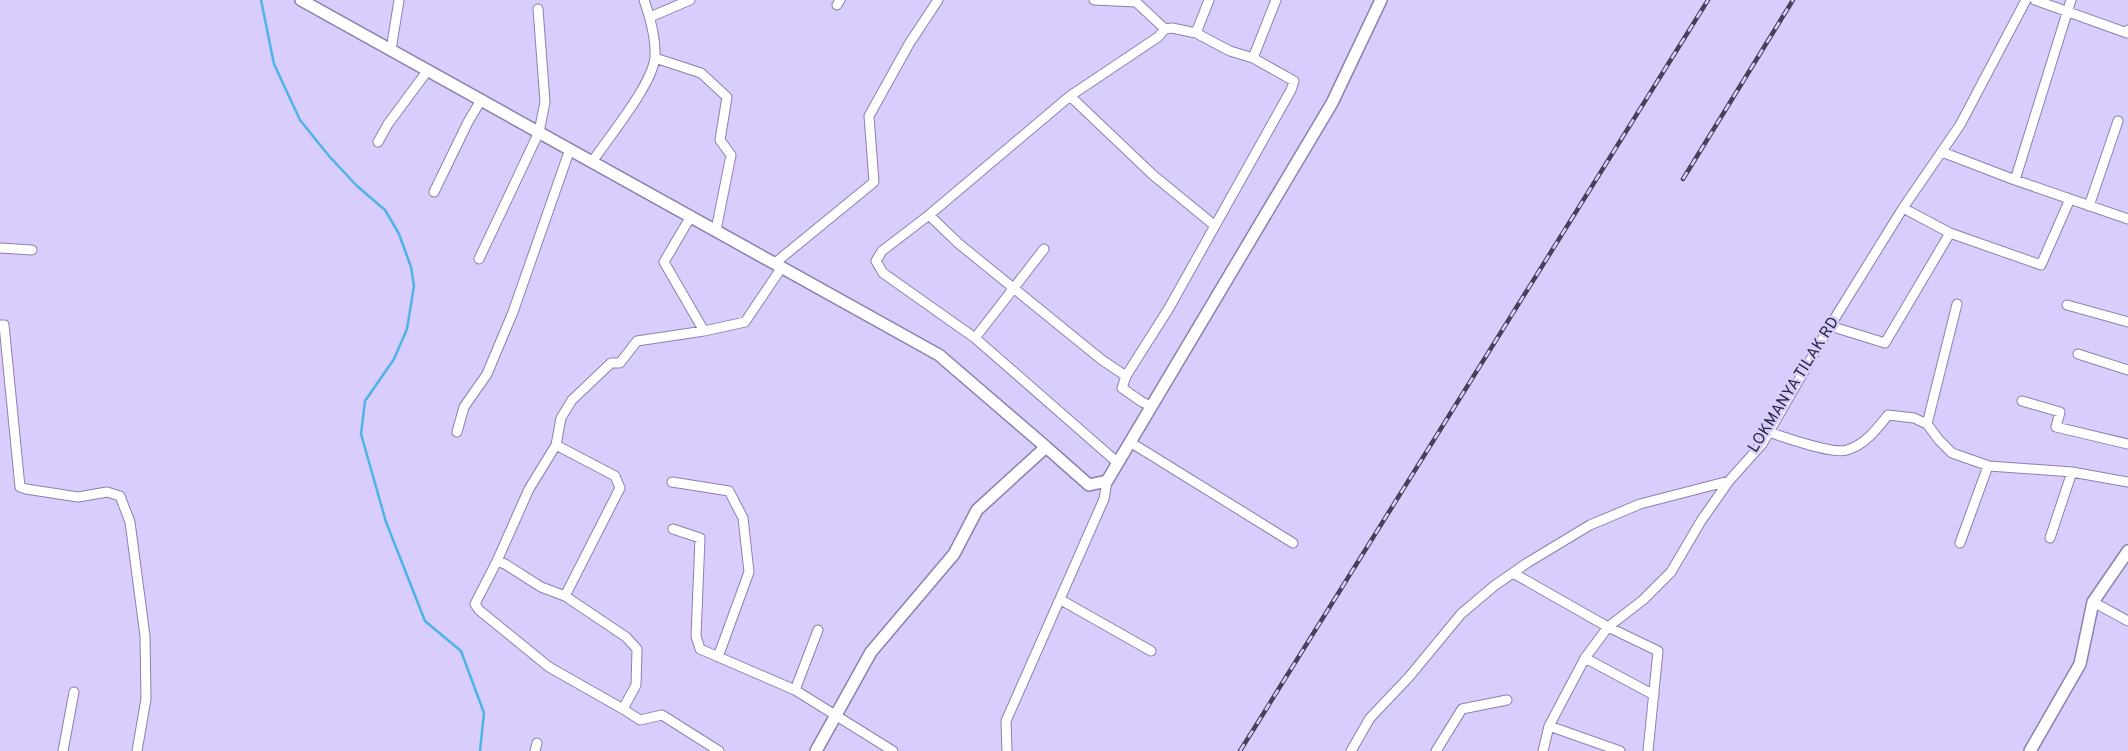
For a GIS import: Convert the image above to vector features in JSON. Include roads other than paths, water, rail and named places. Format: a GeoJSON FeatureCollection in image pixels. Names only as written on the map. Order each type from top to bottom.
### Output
{"type":"FeatureCollection","features":[{"type":"Feature","properties":{"kind":"street"},"geometry":{"type":"LineString","coordinates":[[301,0],[939,355],[1089,485],[1106,481]]}},
{"type":"Feature","properties":{"kind":"street"},"geometry":{"type":"LineString","coordinates":[[391,50],[399,0]]}},
{"type":"Feature","properties":{"kind":"street"},"geometry":{"type":"LineString","coordinates":[[592,162],[646,83],[655,58],[650,17],[644,0]]}},
{"type":"Feature","properties":{"kind":"street"},"geometry":{"type":"LineString","coordinates":[[650,17],[690,0]]}},
{"type":"Feature","properties":{"kind":"street"},"geometry":{"type":"LineString","coordinates":[[719,751],[662,715],[640,720],[623,708],[549,667],[479,610],[475,604],[497,561],[529,489],[556,445],[560,418],[572,400],[611,363],[620,364],[637,341],[704,331],[745,322],[779,265],[874,182],[869,116],[909,44],[938,0]]}},
{"type":"Feature","properties":{"kind":"street"},"geometry":{"type":"LineString","coordinates":[[1094,0],[1136,2],[1165,29]]}},
{"type":"Feature","properties":{"kind":"street"},"geometry":{"type":"LineString","coordinates":[[1196,33],[1208,0]]}},
{"type":"Feature","properties":{"kind":"street"},"geometry":{"type":"LineString","coordinates":[[1253,58],[1276,0]]}},
{"type":"Feature","properties":{"kind":"street"},"geometry":{"type":"LineString","coordinates":[[1006,751],[1006,721],[1104,500],[1106,481],[1332,103],[1381,0]]}},
{"type":"Feature","properties":{"kind":"street","name":"LOKMANYA TILAK RD"},"geometry":{"type":"LineString","coordinates":[[1543,751],[1549,726],[1585,658],[1608,627],[1643,600],[1670,572],[1700,521],[1729,481],[1762,444],[1830,326],[1903,208],[1960,125],[2026,0]]}},
{"type":"Feature","properties":{"kind":"street"},"geometry":{"type":"LineString","coordinates":[[2035,0],[2127,33],[2128,30]]}},
{"type":"Feature","properties":{"kind":"street"},"geometry":{"type":"LineString","coordinates":[[2016,180],[2071,0]]}},
{"type":"Feature","properties":{"kind":"street"},"geometry":{"type":"LineString","coordinates":[[480,259],[539,132],[546,102],[538,9]]}},
{"type":"Feature","properties":{"kind":"street"},"geometry":{"type":"LineString","coordinates":[[1118,463],[976,338],[883,273],[876,261],[882,251],[929,215],[1070,96],[1158,37],[1165,29],[1172,28],[1196,33],[1230,52],[1253,58],[1294,81],[1291,90],[1169,308],[1126,376],[1122,388],[1151,406]]}},
{"type":"Feature","properties":{"kind":"street"},"geometry":{"type":"LineString","coordinates":[[655,58],[701,73],[727,97],[720,140],[732,155],[716,230]]}},
{"type":"Feature","properties":{"kind":"street"},"geometry":{"type":"LineString","coordinates":[[378,142],[388,124],[428,70]]}},
{"type":"Feature","properties":{"kind":"street"},"geometry":{"type":"LineString","coordinates":[[1070,96],[1153,175],[1214,225]]}},
{"type":"Feature","properties":{"kind":"street"},"geometry":{"type":"LineString","coordinates":[[434,192],[468,122],[481,100]]}},
{"type":"Feature","properties":{"kind":"street"},"geometry":{"type":"LineString","coordinates":[[2089,206],[2118,121]]}},
{"type":"Feature","properties":{"kind":"street"},"geometry":{"type":"LineString","coordinates":[[457,432],[464,407],[487,374],[514,312],[570,149]]}},
{"type":"Feature","properties":{"kind":"street"},"geometry":{"type":"LineString","coordinates":[[1942,152],[2128,219]]}},
{"type":"Feature","properties":{"kind":"street"},"geometry":{"type":"LineString","coordinates":[[1903,208],[1950,233],[2041,265],[2070,199]]}},
{"type":"Feature","properties":{"kind":"street"},"geometry":{"type":"LineString","coordinates":[[929,215],[958,244],[1014,287],[1071,336],[1126,376]]}},
{"type":"Feature","properties":{"kind":"street"},"geometry":{"type":"LineString","coordinates":[[691,216],[664,262],[704,331]]}},
{"type":"Feature","properties":{"kind":"street"},"geometry":{"type":"LineString","coordinates":[[1830,326],[1885,343],[1950,233]]}},
{"type":"Feature","properties":{"kind":"street"},"geometry":{"type":"LineString","coordinates":[[0,248],[32,250]]}},
{"type":"Feature","properties":{"kind":"street"},"geometry":{"type":"LineString","coordinates":[[976,338],[1044,249]]}},
{"type":"Feature","properties":{"kind":"street"},"geometry":{"type":"LineString","coordinates":[[1927,424],[1956,304]]}},
{"type":"Feature","properties":{"kind":"street"},"geometry":{"type":"LineString","coordinates":[[2067,305],[2128,322]]}},
{"type":"Feature","properties":{"kind":"street"},"geometry":{"type":"LineString","coordinates":[[0,324],[4,325],[20,487],[78,497],[107,492],[120,496],[130,522],[145,636],[146,699],[136,751]]}},
{"type":"Feature","properties":{"kind":"street"},"geometry":{"type":"LineString","coordinates":[[2078,354],[2128,370]]}},
{"type":"Feature","properties":{"kind":"street"},"geometry":{"type":"LineString","coordinates":[[2022,401],[2060,412],[2056,427],[2128,444]]}},
{"type":"Feature","properties":{"kind":"street"},"geometry":{"type":"LineString","coordinates":[[1768,432],[1818,447],[1840,451],[1848,450],[1874,434],[1888,415],[1914,418],[1927,424],[1952,453],[1988,466],[2072,472],[2128,482]]}},
{"type":"Feature","properties":{"kind":"street"},"geometry":{"type":"LineString","coordinates":[[1130,442],[1293,543]]}},
{"type":"Feature","properties":{"kind":"street"},"geometry":{"type":"LineString","coordinates":[[556,445],[615,476],[620,488],[565,596]]}},
{"type":"Feature","properties":{"kind":"street"},"geometry":{"type":"LineString","coordinates":[[816,751],[870,652],[954,554],[978,510],[1046,447]]}},
{"type":"Feature","properties":{"kind":"street"},"geometry":{"type":"LineString","coordinates":[[1960,543],[1988,466]]}},
{"type":"Feature","properties":{"kind":"street"},"geometry":{"type":"LineString","coordinates":[[2050,538],[2072,472]]}},
{"type":"Feature","properties":{"kind":"street"},"geometry":{"type":"LineString","coordinates":[[1352,751],[1370,718],[1409,677],[1461,614],[1513,573],[1590,525],[1640,504],[1729,481]]}},
{"type":"Feature","properties":{"kind":"street"},"geometry":{"type":"LineString","coordinates":[[672,482],[729,491],[743,518],[749,572],[718,657]]}},
{"type":"Feature","properties":{"kind":"street"},"geometry":{"type":"LineString","coordinates":[[673,530],[700,538],[696,636],[700,649],[795,690],[893,751]]}},
{"type":"Feature","properties":{"kind":"street"},"geometry":{"type":"LineString","coordinates":[[2030,751],[2080,664],[2093,602],[2128,551]]}},
{"type":"Feature","properties":{"kind":"street"},"geometry":{"type":"LineString","coordinates":[[497,561],[541,587],[565,596],[626,637],[637,649],[636,685],[623,708]]}},
{"type":"Feature","properties":{"kind":"street"},"geometry":{"type":"LineString","coordinates":[[1513,573],[1608,627],[1658,651],[1648,751]]}},
{"type":"Feature","properties":{"kind":"street"},"geometry":{"type":"LineString","coordinates":[[1061,600],[1150,651]]}},
{"type":"Feature","properties":{"kind":"street"},"geometry":{"type":"LineString","coordinates":[[2093,602],[2128,621]]}},
{"type":"Feature","properties":{"kind":"street"},"geometry":{"type":"LineString","coordinates":[[795,690],[818,630]]}},
{"type":"Feature","properties":{"kind":"street"},"geometry":{"type":"LineString","coordinates":[[1585,658],[1654,695]]}},
{"type":"Feature","properties":{"kind":"street"},"geometry":{"type":"LineString","coordinates":[[63,751],[74,692]]}},
{"type":"Feature","properties":{"kind":"street"},"geometry":{"type":"LineString","coordinates":[[1436,751],[1462,709],[1507,700]]}},
{"type":"Feature","properties":{"kind":"street"},"geometry":{"type":"LineString","coordinates":[[1549,726],[1620,751]]}},
{"type":"Feature","properties":{"kind":"waterway"},"geometry":{"type":"LineString","coordinates":[[261,0],[274,64],[300,120],[329,156],[357,186],[385,210],[399,234],[411,267],[414,286],[407,329],[394,359],[365,401],[361,434],[386,522],[425,621],[461,651],[484,713],[480,751]]}},
{"type":"Feature","properties":{"kind":"railway"},"geometry":{"type":"LineString","coordinates":[[1240,751],[1708,0]]}},
{"type":"Feature","properties":{"kind":"railway"},"geometry":{"type":"LineString","coordinates":[[1683,179],[1793,0]]}}]}
